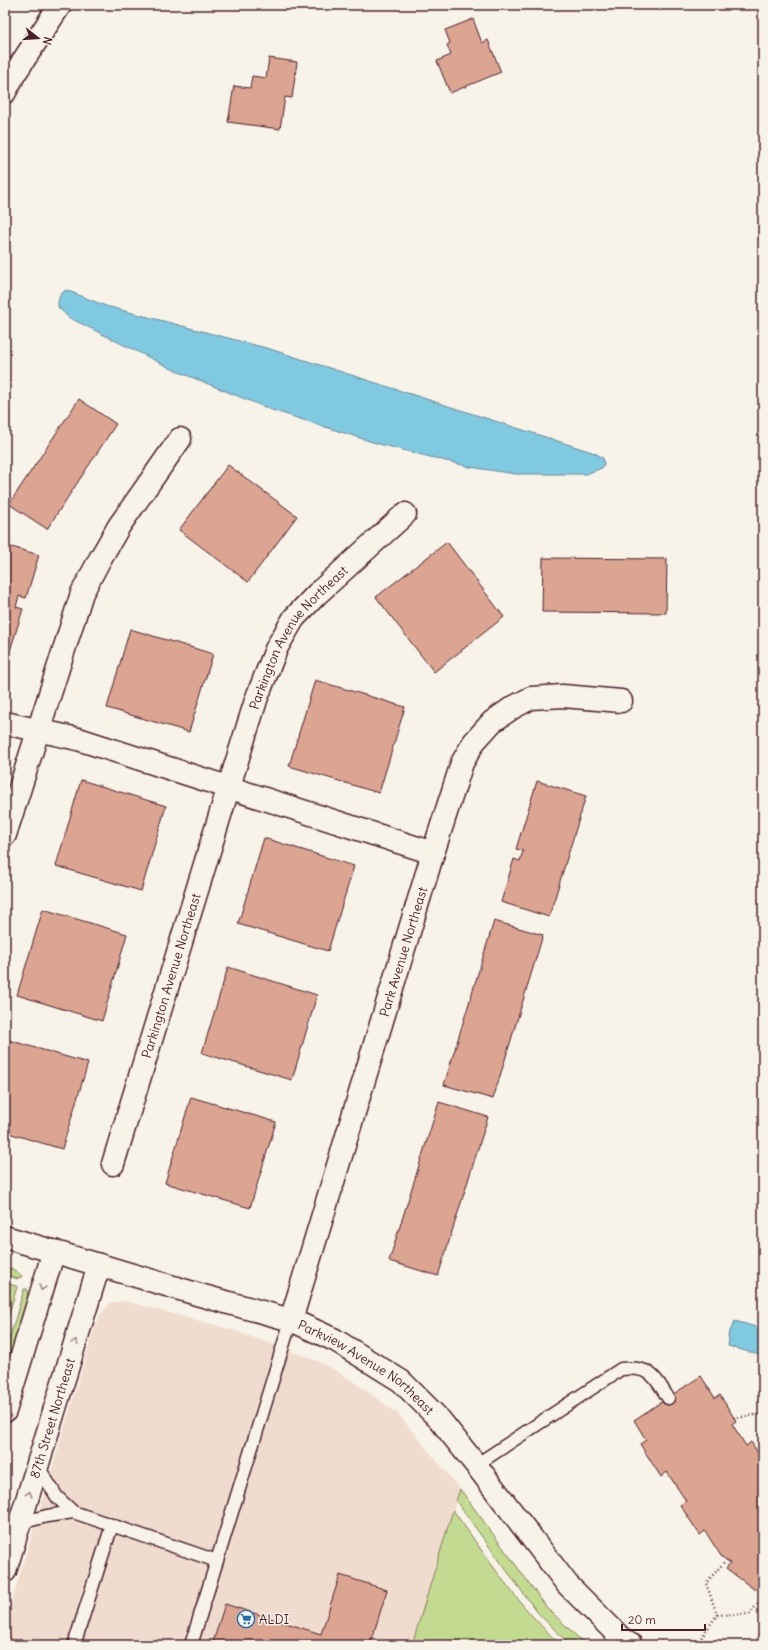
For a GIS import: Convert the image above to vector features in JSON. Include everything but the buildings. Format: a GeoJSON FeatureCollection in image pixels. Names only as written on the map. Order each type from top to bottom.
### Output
{"type":"FeatureCollection","features":[{"type":"Feature","properties":{"kind":"street"},"geometry":{"type":"LineString","coordinates":[[5,92],[14,73],[60,5]]}},
{"type":"Feature","properties":{"kind":"street"},"geometry":{"type":"LineString","coordinates":[[5,835],[82,593],[119,526],[180,439]]}},
{"type":"Feature","properties":{"kind":"street","name":"Parkington Avenue Northeast"},"geometry":{"type":"LineString","coordinates":[[113,1164],[228,786],[263,683],[277,647],[294,618],[317,594],[405,514]]}},
{"type":"Feature","properties":{"kind":"street","name":"Park Avenue Northeast"},"geometry":{"type":"LineString","coordinates":[[291,1320],[433,853],[462,763],[474,742],[492,722],[512,708],[531,698],[563,696],[621,701]]}},
{"type":"Feature","properties":{"kind":"street"},"geometry":{"type":"LineString","coordinates":[[5,723],[39,729],[78,739],[433,853]]}},
{"type":"Feature","properties":{"kind":"street","name":"Parkview Avenue Northeast"},"geometry":{"type":"LineString","coordinates":[[5,1237],[291,1320],[335,1340],[401,1381],[440,1420],[567,1584],[623,1640],[631,1645]]}},
{"type":"Feature","properties":{"kind":"street"},"geometry":{"type":"LineString","coordinates":[[5,1411],[54,1251]]}},
{"type":"Feature","properties":{"kind":"street","name":"87th Street Northeast"},"geometry":{"type":"LineString","coordinates":[[5,1571],[99,1265]]}},
{"type":"Feature","properties":{"kind":"lane"},"geometry":{"type":"LineString","coordinates":[[191,1645],[291,1320]]}},
{"type":"Feature","properties":{"kind":"lane"},"geometry":{"type":"LineString","coordinates":[[476,1465],[621,1369],[635,1368],[649,1372],[656,1379],[668,1398]]}},
{"type":"Feature","properties":{"kind":"lane"},"geometry":{"type":"LineString","coordinates":[[37,1465],[57,1497],[73,1512],[217,1561]]}},
{"type":"Feature","properties":{"kind":"lane"},"geometry":{"type":"LineString","coordinates":[[20,1523],[47,1516],[73,1512]]}},
{"type":"Feature","properties":{"kind":"lane"},"geometry":{"type":"LineString","coordinates":[[74,1645],[112,1525]]}},
{"type":"Feature","properties":{"kind":"path"},"geometry":{"type":"LineString","coordinates":[[734,1418],[763,1414]]}},
{"type":"Feature","properties":{"kind":"path"},"geometry":{"type":"LineString","coordinates":[[717,1615],[706,1583],[726,1560]]}},
{"type":"Feature","properties":{"kind":"path"},"geometry":{"type":"LineString","coordinates":[[717,1615],[750,1614],[763,1596]]}},
{"type":"Feature","properties":{"kind":"path"},"geometry":{"type":"LineString","coordinates":[[699,1641],[717,1615]]}},
{"type":"Feature","properties":{"kind":"shaded area"},"geometry":{"type":"Polygon","coordinates":[[[125,1301],[230,1329],[320,1362],[350,1379],[398,1414],[460,1489],[412,1645],[5,1645],[5,1624],[95,1326],[101,1314],[110,1303],[125,1301]]]}},
{"type":"Feature","properties":{"kind":"green space"},"geometry":{"type":"Polygon","coordinates":[[[5,1267],[13,1269],[22,1276],[18,1279],[5,1275],[5,1267]]]}},
{"type":"Feature","properties":{"kind":"green space"},"geometry":{"type":"Polygon","coordinates":[[[5,1283],[17,1287],[5,1327],[5,1283]]]}},
{"type":"Feature","properties":{"kind":"green space"},"geometry":{"type":"Polygon","coordinates":[[[24,1289],[27,1289],[28,1304],[5,1381],[5,1354],[24,1289]]]}},
{"type":"Feature","properties":{"kind":"green space"},"geometry":{"type":"Polygon","coordinates":[[[460,1489],[548,1609],[586,1645],[570,1645],[537,1612],[456,1501],[460,1489]]]}},
{"type":"Feature","properties":{"kind":"green space"},"geometry":{"type":"Polygon","coordinates":[[[453,1510],[517,1598],[545,1630],[561,1645],[412,1645],[453,1510]]]}},
{"type":"Feature","properties":{"kind":"water"},"geometry":{"type":"Polygon","coordinates":[[[66,290],[106,306],[270,349],[595,453],[603,458],[604,464],[602,468],[586,474],[515,474],[470,467],[379,444],[272,410],[174,370],[68,317],[58,307],[59,297],[66,290]]]}},
{"type":"Feature","properties":{"kind":"water"},"geometry":{"type":"Polygon","coordinates":[[[735,1321],[763,1329],[763,1356],[728,1346],[728,1335],[735,1321]]]}},
{"type":"Feature","properties":{"kind":"place","name":"ALDI"},"geometry":{"type":"Point","coordinates":[246,1619]}}]}
